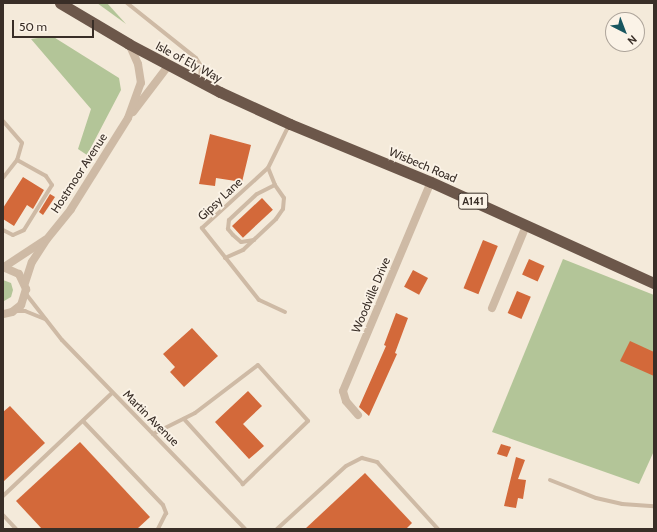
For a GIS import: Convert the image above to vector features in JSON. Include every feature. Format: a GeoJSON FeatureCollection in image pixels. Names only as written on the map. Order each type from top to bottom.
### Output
{"type":"FeatureCollection","features":[{"type":"Feature","properties":{"kind":"highway","name":"Isle of Ely Way"},"geometry":{"type":"LineString","coordinates":[[60,3],[168,66],[290,124]]}},
{"type":"Feature","properties":{"kind":"highway","name":"Wisbech Road"},"geometry":{"type":"LineString","coordinates":[[290,124],[431,182],[654,283]]}},
{"type":"Feature","properties":{"kind":"street","name":"Hostmoor Avenue"},"geometry":{"type":"LineString","coordinates":[[128,118],[141,83],[138,64],[129,44]]}},
{"type":"Feature","properties":{"kind":"street","name":"Hostmoor Avenue"},"geometry":{"type":"LineString","coordinates":[[25,283],[32,262],[47,239],[71,209],[128,118],[146,97],[168,66]]}},
{"type":"Feature","properties":{"kind":"street","name":"Woodville Drive"},"geometry":{"type":"LineString","coordinates":[[358,415],[346,401],[343,391],[431,182]]}},
{"type":"Feature","properties":{"kind":"street"},"geometry":{"type":"LineString","coordinates":[[492,308],[526,226]]}},
{"type":"Feature","properties":{"kind":"street","name":"Hostmoor Avenue"},"geometry":{"type":"LineString","coordinates":[[3,267],[47,239]]}},
{"type":"Feature","properties":{"kind":"street"},"geometry":{"type":"LineString","coordinates":[[3,267],[14,270],[25,283],[26,294],[21,305],[6,314]]}},
{"type":"Feature","properties":{"kind":"lane"},"geometry":{"type":"LineString","coordinates":[[127,3],[196,58],[201,66],[199,82]]}},
{"type":"Feature","properties":{"kind":"lane"},"geometry":{"type":"LineString","coordinates":[[3,121],[22,143],[17,160],[3,178]]}},
{"type":"Feature","properties":{"kind":"lane","name":"Gipsy Lane"},"geometry":{"type":"LineString","coordinates":[[285,312],[259,300],[202,228],[268,168],[290,124]]}},
{"type":"Feature","properties":{"kind":"lane"},"geometry":{"type":"LineString","coordinates":[[3,230],[13,235],[24,230],[52,185],[46,176],[17,160]]}},
{"type":"Feature","properties":{"kind":"lane"},"geometry":{"type":"LineString","coordinates":[[225,258],[243,250],[284,208],[284,198],[275,185],[268,168]]}},
{"type":"Feature","properties":{"kind":"lane"},"geometry":{"type":"LineString","coordinates":[[254,240],[241,242],[233,236],[228,229],[229,220],[258,194],[275,185]]}},
{"type":"Feature","properties":{"kind":"lane","name":"Martin Avenue"},"geometry":{"type":"LineString","coordinates":[[26,294],[45,319],[112,393],[245,529]]}},
{"type":"Feature","properties":{"kind":"lane","name":"Martin Avenue"},"geometry":{"type":"LineString","coordinates":[[6,314],[26,311],[45,319]]}},
{"type":"Feature","properties":{"kind":"lane"},"geometry":{"type":"LineString","coordinates":[[153,434],[195,413],[258,365],[308,421],[243,484],[184,419]]}},
{"type":"Feature","properties":{"kind":"lane"},"geometry":{"type":"LineString","coordinates":[[3,496],[112,393]]}},
{"type":"Feature","properties":{"kind":"lane"},"geometry":{"type":"LineString","coordinates":[[83,421],[162,505],[165,517],[158,529]]}},
{"type":"Feature","properties":{"kind":"lane"},"geometry":{"type":"LineString","coordinates":[[277,529],[346,466],[362,458],[377,462],[438,529]]}},
{"type":"Feature","properties":{"kind":"lane"},"geometry":{"type":"LineString","coordinates":[[550,480],[596,498],[622,504],[654,506]]}},
{"type":"Feature","properties":{"kind":"lane"},"geometry":{"type":"LineString","coordinates":[[3,515],[16,529]]}},
{"type":"Feature","properties":{"kind":"green space"},"geometry":{"type":"Polygon","coordinates":[[[97,3],[107,3],[126,24],[97,3]]]}},
{"type":"Feature","properties":{"kind":"green space"},"geometry":{"type":"Polygon","coordinates":[[[52,36],[119,78],[121,90],[87,155],[78,149],[91,109],[31,39],[52,36]]]}},
{"type":"Feature","properties":{"kind":"green space"},"geometry":{"type":"Polygon","coordinates":[[[563,259],[654,295],[654,451],[639,484],[492,432],[563,259]]]}},
{"type":"Feature","properties":{"kind":"green space"},"geometry":{"type":"Polygon","coordinates":[[[3,280],[11,283],[13,290],[11,297],[4,301],[3,280]]]}},
{"type":"Feature","properties":{"kind":"building"},"geometry":{"type":"Polygon","coordinates":[[[210,134],[251,145],[242,182],[216,178],[215,186],[199,184],[210,134]]]}},
{"type":"Feature","properties":{"kind":"building"},"geometry":{"type":"Polygon","coordinates":[[[23,177],[44,190],[33,209],[27,205],[14,226],[3,219],[3,208],[23,177]]]}},
{"type":"Feature","properties":{"kind":"building"},"geometry":{"type":"Polygon","coordinates":[[[50,194],[55,197],[43,215],[39,212],[50,194]]]}},
{"type":"Feature","properties":{"kind":"building"},"geometry":{"type":"Polygon","coordinates":[[[262,198],[273,210],[243,238],[232,226],[262,198]]]}},
{"type":"Feature","properties":{"kind":"building"},"geometry":{"type":"Polygon","coordinates":[[[483,240],[498,246],[478,294],[464,288],[483,240]]]}},
{"type":"Feature","properties":{"kind":"building"},"geometry":{"type":"Polygon","coordinates":[[[529,259],[545,266],[538,281],[522,275],[529,259]]]}},
{"type":"Feature","properties":{"kind":"building"},"geometry":{"type":"Polygon","coordinates":[[[413,270],[428,278],[419,295],[404,287],[413,270]]]}},
{"type":"Feature","properties":{"kind":"building"},"geometry":{"type":"Polygon","coordinates":[[[517,291],[531,297],[521,319],[508,313],[517,291]]]}},
{"type":"Feature","properties":{"kind":"building"},"geometry":{"type":"Polygon","coordinates":[[[396,313],[408,318],[395,353],[397,354],[369,416],[359,407],[386,346],[384,345],[396,313]]]}},
{"type":"Feature","properties":{"kind":"building"},"geometry":{"type":"Polygon","coordinates":[[[192,328],[218,356],[184,387],[170,372],[175,367],[163,354],[192,328]]]}},
{"type":"Feature","properties":{"kind":"building"},"geometry":{"type":"Polygon","coordinates":[[[630,341],[654,352],[654,376],[620,361],[630,341]]]}},
{"type":"Feature","properties":{"kind":"building"},"geometry":{"type":"Polygon","coordinates":[[[248,391],[262,406],[243,424],[264,446],[249,459],[215,422],[248,391]]]}},
{"type":"Feature","properties":{"kind":"building"},"geometry":{"type":"Polygon","coordinates":[[[10,406],[45,443],[3,482],[3,412],[10,406]]]}},
{"type":"Feature","properties":{"kind":"building"},"geometry":{"type":"Polygon","coordinates":[[[80,442],[150,517],[137,529],[42,529],[16,501],[80,442]]]}},
{"type":"Feature","properties":{"kind":"building"},"geometry":{"type":"Polygon","coordinates":[[[501,444],[511,447],[507,457],[497,454],[501,444]]]}},
{"type":"Feature","properties":{"kind":"building"},"geometry":{"type":"Polygon","coordinates":[[[516,457],[525,460],[518,479],[526,480],[523,499],[518,498],[516,508],[504,506],[516,457]]]}},
{"type":"Feature","properties":{"kind":"building"},"geometry":{"type":"Polygon","coordinates":[[[365,473],[412,523],[406,529],[305,529],[365,473]]]}}]}
